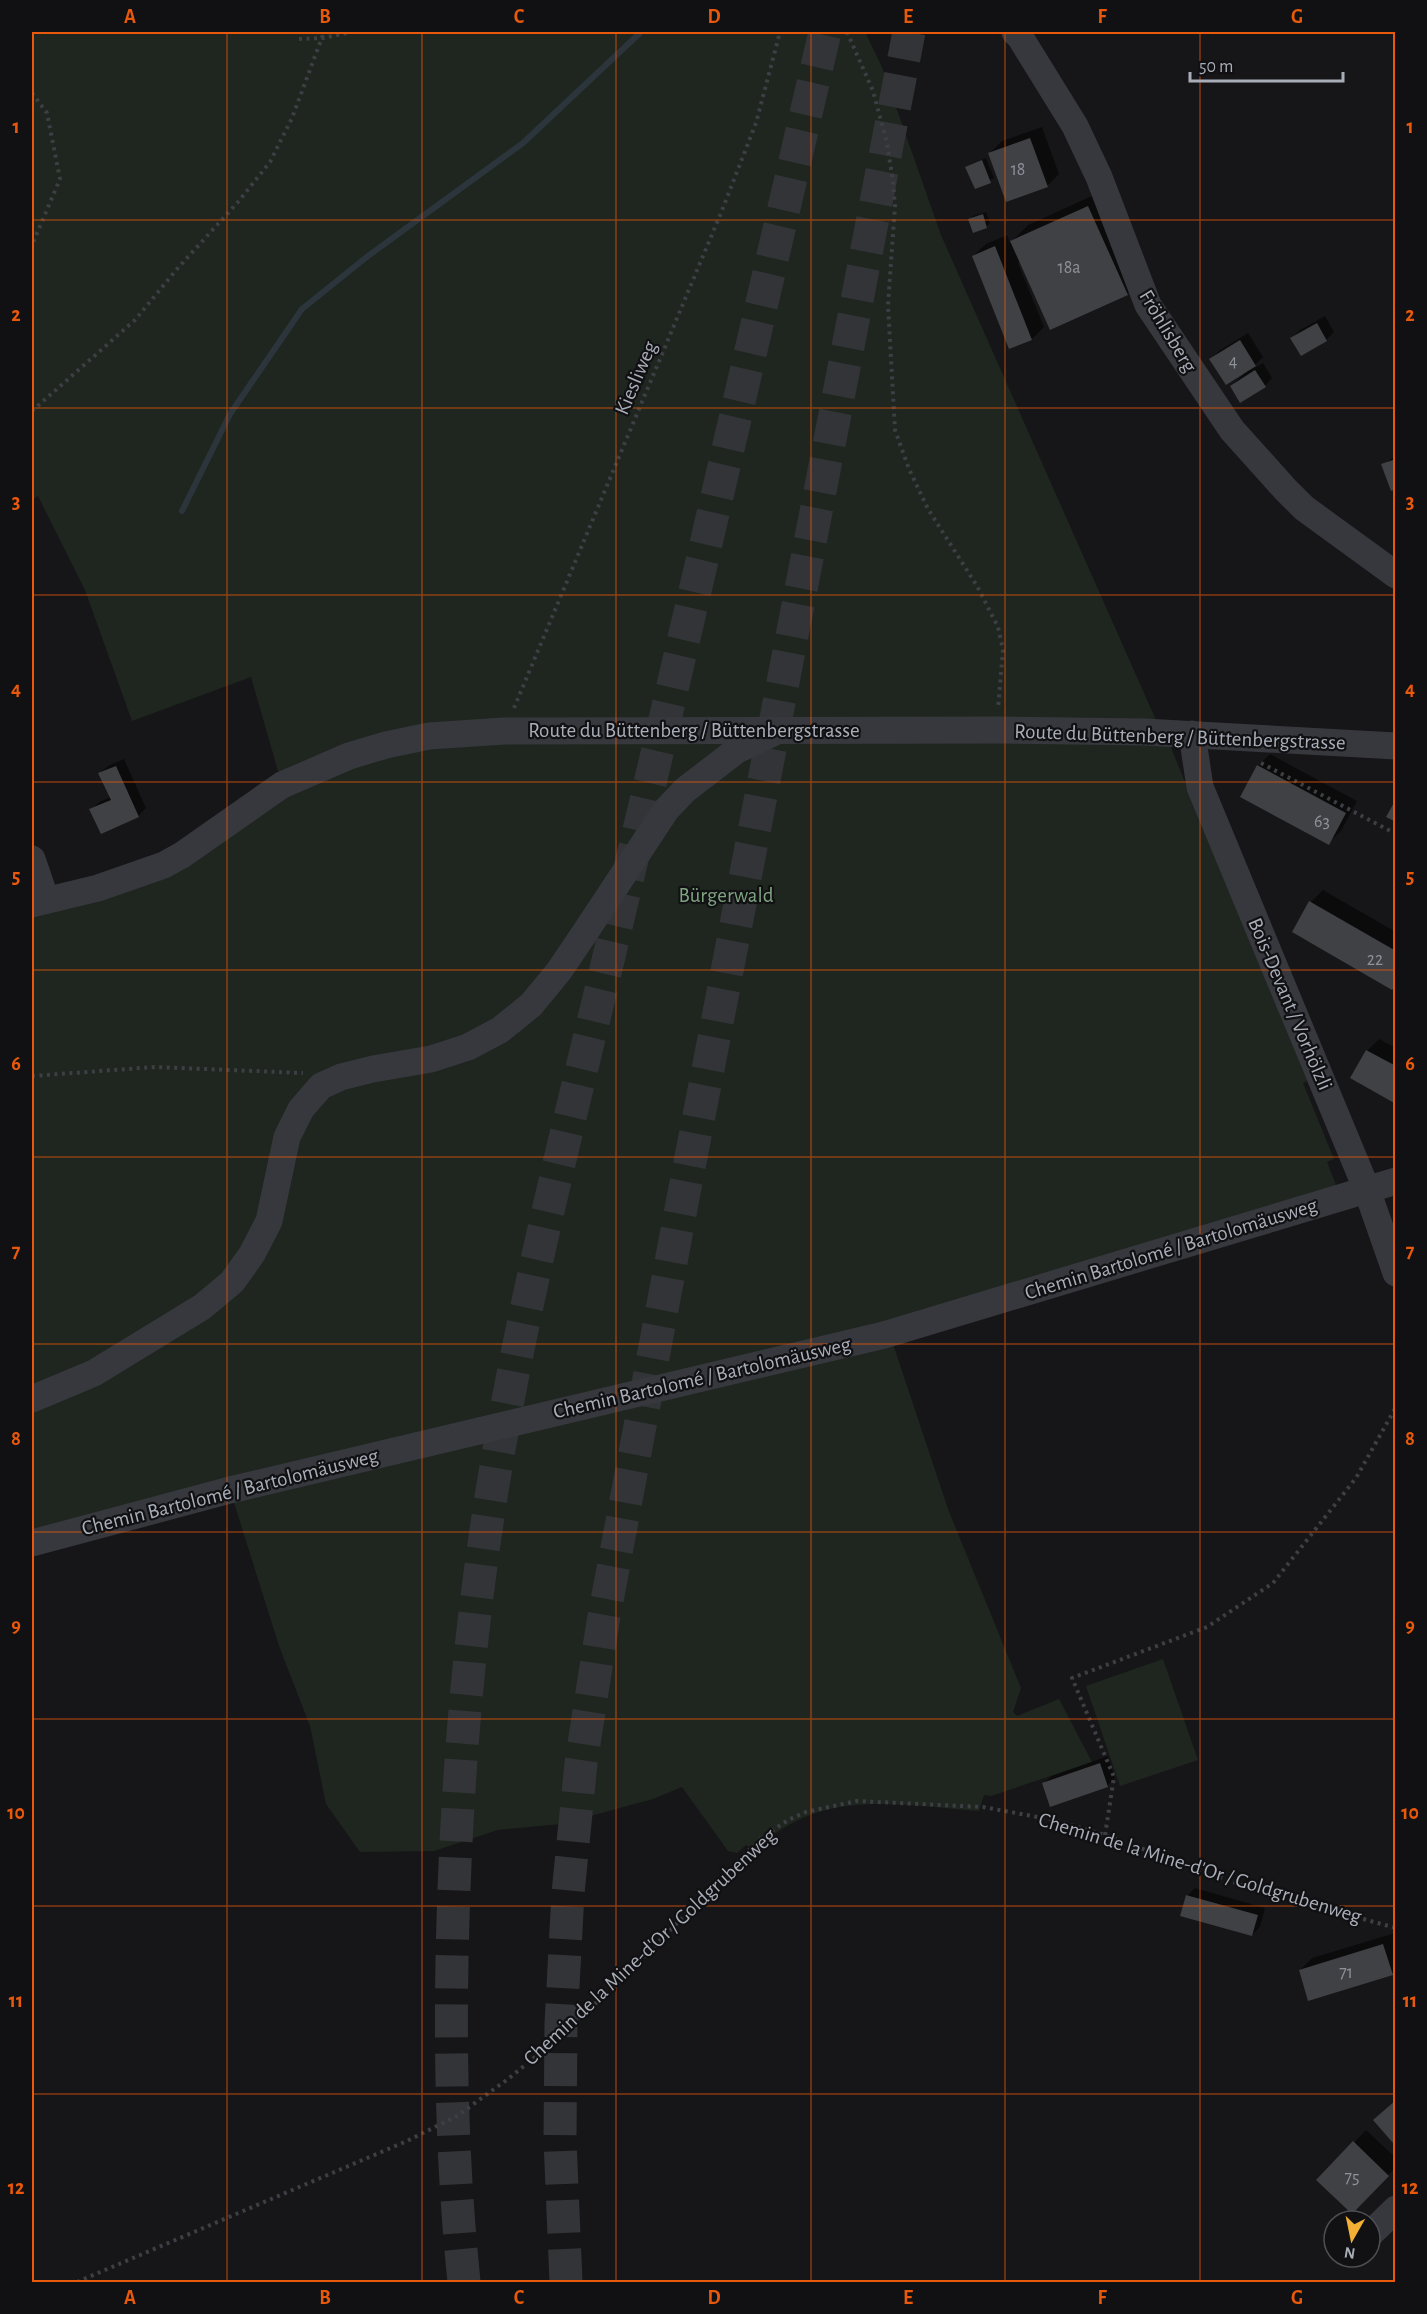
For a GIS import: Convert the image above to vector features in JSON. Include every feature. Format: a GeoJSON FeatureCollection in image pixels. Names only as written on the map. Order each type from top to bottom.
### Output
{"type":"FeatureCollection","features":[{"type":"Feature","properties":{"kind":"street","name":"Fröhlisberg"},"geometry":{"type":"LineString","coordinates":[[1015,32],[1076,126],[1099,177],[1148,305],[1232,430],[1284,489],[1304,508],[1395,575]]}},
{"type":"Feature","properties":{"kind":"street","name":"Route du Büttenberg / Büttenbergstrasse"},"geometry":{"type":"LineString","coordinates":[[39,902],[98,888],[164,865],[183,855],[282,785],[349,756],[429,736],[504,730],[998,730],[1192,734],[1395,746]]}},
{"type":"Feature","properties":{"kind":"street"},"geometry":{"type":"LineString","coordinates":[[32,1399],[94,1373],[202,1307],[232,1282],[252,1254],[269,1221],[287,1137],[301,1109],[321,1086],[342,1077],[373,1069],[432,1059],[468,1047],[500,1030],[531,1005],[559,971],[672,804],[684,790],[737,750],[780,730]]}},
{"type":"Feature","properties":{"kind":"street","name":"Bois-Devant / Vorhölzli"},"geometry":{"type":"LineString","coordinates":[[1192,734],[1200,787],[1367,1190],[1395,1273]]}},
{"type":"Feature","properties":{"kind":"street"},"geometry":{"type":"LineString","coordinates":[[32,859],[39,902]]}},
{"type":"Feature","properties":{"kind":"street","name":"Chemin Bartolomé / Bartolomäusweg"},"geometry":{"type":"LineString","coordinates":[[32,1543],[242,1487],[884,1335],[1395,1181]]}},
{"type":"Feature","properties":{"kind":"street"},"geometry":{"type":"LineString","coordinates":[[1382,2222],[1395,2209]]}},
{"type":"Feature","properties":{"kind":"path"},"geometry":{"type":"LineString","coordinates":[[32,411],[135,320],[270,162],[292,118],[324,32]]}},
{"type":"Feature","properties":{"kind":"path"},"geometry":{"type":"LineString","coordinates":[[299,39],[323,38],[352,32]]}},
{"type":"Feature","properties":{"kind":"path","name":"Kiesliweg"},"geometry":{"type":"LineString","coordinates":[[504,730],[721,213],[756,123],[780,32]]}},
{"type":"Feature","properties":{"kind":"path"},"geometry":{"type":"LineString","coordinates":[[847,32],[873,91],[887,143],[896,206],[888,305],[895,430],[909,470],[928,509],[978,586],[998,627],[1003,650],[998,730]]}},
{"type":"Feature","properties":{"kind":"path"},"geometry":{"type":"LineString","coordinates":[[32,93],[47,113],[60,179],[32,245]]}},
{"type":"Feature","properties":{"kind":"path"},"geometry":{"type":"LineString","coordinates":[[1257,761],[1395,834]]}},
{"type":"Feature","properties":{"kind":"path"},"geometry":{"type":"LineString","coordinates":[[32,1077],[155,1067],[303,1073],[321,1086]]}},
{"type":"Feature","properties":{"kind":"path"},"geometry":{"type":"LineString","coordinates":[[1105,1835],[1114,1777],[1072,1678],[1207,1627],[1273,1583],[1356,1478],[1395,1407]]}},
{"type":"Feature","properties":{"kind":"path","name":"Chemin de la Mine-d'Or / Goldgrubenweg"},"geometry":{"type":"LineString","coordinates":[[77,2283],[408,2141],[457,2115],[508,2079],[546,2048],[615,1986],[760,1839],[806,1812],[856,1801],[983,1807],[1054,1820],[1105,1835],[1247,1887],[1395,1928]]}},
{"type":"Feature","properties":{"kind":"green space","name":"Bürgerwald"},"geometry":{"type":"Polygon","coordinates":[[[32,32],[865,32],[882,67],[941,235],[1156,720],[1170,745],[1307,1081],[1303,1083],[1334,1159],[1327,1162],[1338,1190],[887,1323],[948,1509],[1021,1688],[1013,1712],[1017,1716],[1059,1699],[1092,1762],[991,1796],[984,1795],[979,1811],[890,1804],[833,1808],[806,1816],[780,1830],[756,1850],[746,1845],[737,1853],[728,1851],[682,1787],[653,1799],[561,1824],[498,1830],[434,1851],[360,1852],[326,1804],[310,1726],[279,1646],[230,1490],[32,1543],[32,904],[98,888],[282,785],[251,677],[132,721],[85,590],[38,496],[32,500],[32,32]]]}},
{"type":"Feature","properties":{"kind":"green space"},"geometry":{"type":"Polygon","coordinates":[[[1163,1659],[1198,1760],[1120,1786],[1086,1686],[1163,1659]]]}},
{"type":"Feature","properties":{"kind":"building"},"geometry":{"type":"Polygon","coordinates":[[[1030,138],[1048,187],[1006,202],[988,153],[1030,138]]]}},
{"type":"Feature","properties":{"kind":"building"},"geometry":{"type":"Polygon","coordinates":[[[982,160],[991,183],[975,189],[965,167],[982,160]]]}},
{"type":"Feature","properties":{"kind":"building"},"geometry":{"type":"Polygon","coordinates":[[[1088,206],[1128,295],[1050,330],[1010,241],[1088,206]]]}},
{"type":"Feature","properties":{"kind":"building"},"geometry":{"type":"Polygon","coordinates":[[[983,214],[987,228],[973,233],[968,219],[983,214]]]}},
{"type":"Feature","properties":{"kind":"building"},"geometry":{"type":"Polygon","coordinates":[[[995,246],[1032,340],[1009,349],[972,256],[995,246]]]}},
{"type":"Feature","properties":{"kind":"building"},"geometry":{"type":"Polygon","coordinates":[[[1317,323],[1327,341],[1301,356],[1290,338],[1317,323]]]}},
{"type":"Feature","properties":{"kind":"building"},"geometry":{"type":"Polygon","coordinates":[[[1240,340],[1256,366],[1226,385],[1209,359],[1240,340]]]}},
{"type":"Feature","properties":{"kind":"building"},"geometry":{"type":"Polygon","coordinates":[[[1255,370],[1266,387],[1240,403],[1230,386],[1255,370]]]}},
{"type":"Feature","properties":{"kind":"building"},"geometry":{"type":"Polygon","coordinates":[[[1396,459],[1396,489],[1391,491],[1381,464],[1396,459]]]}},
{"type":"Feature","properties":{"kind":"building"},"geometry":{"type":"Polygon","coordinates":[[[1257,765],[1346,813],[1329,845],[1240,797],[1257,765]]]}},
{"type":"Feature","properties":{"kind":"building"},"geometry":{"type":"Polygon","coordinates":[[[116,766],[139,817],[101,834],[89,809],[111,800],[98,773],[116,766]]]}},
{"type":"Feature","properties":{"kind":"building"},"geometry":{"type":"Polygon","coordinates":[[[1396,799],[1396,822],[1386,817],[1396,799]]]}},
{"type":"Feature","properties":{"kind":"building"},"geometry":{"type":"Polygon","coordinates":[[[1309,901],[1396,951],[1396,985],[1392,990],[1292,932],[1309,901]]]}},
{"type":"Feature","properties":{"kind":"building"},"geometry":{"type":"Polygon","coordinates":[[[1366,1050],[1396,1066],[1396,1104],[1350,1078],[1366,1050]]]}},
{"type":"Feature","properties":{"kind":"building"},"geometry":{"type":"Polygon","coordinates":[[[1100,1763],[1108,1787],[1050,1807],[1042,1783],[1100,1763]]]}},
{"type":"Feature","properties":{"kind":"building"},"geometry":{"type":"Polygon","coordinates":[[[1186,1895],[1258,1915],[1252,1936],[1180,1916],[1186,1895]]]}},
{"type":"Feature","properties":{"kind":"building"},"geometry":{"type":"Polygon","coordinates":[[[1383,1944],[1393,1975],[1308,2001],[1299,1970],[1383,1944]]]}},
{"type":"Feature","properties":{"kind":"building"},"geometry":{"type":"Polygon","coordinates":[[[1396,2100],[1396,2141],[1393,2143],[1373,2120],[1396,2100]]]}},
{"type":"Feature","properties":{"kind":"building"},"geometry":{"type":"Polygon","coordinates":[[[1353,2141],[1389,2176],[1357,2209],[1347,2209],[1316,2180],[1353,2141]]]}},
{"type":"Feature","properties":{"kind":"waterway"},"geometry":{"type":"LineString","coordinates":[[182,511],[230,414],[302,309],[368,256],[523,143],[641,32]]}},
{"type":"Feature","properties":{"kind":"tunnel"},"geometry":{"type":"LineString","coordinates":[[464,2282],[457,2202],[452,2081],[451,2001],[456,1843],[469,1666],[492,1491],[519,1343],[551,1197],[647,797],[825,32]]}},
{"type":"Feature","properties":{"kind":"tunnel"},"geometry":{"type":"LineString","coordinates":[[566,2282],[560,2140],[561,2024],[568,1893],[581,1763],[603,1622],[684,1193],[909,32]]}}]}
